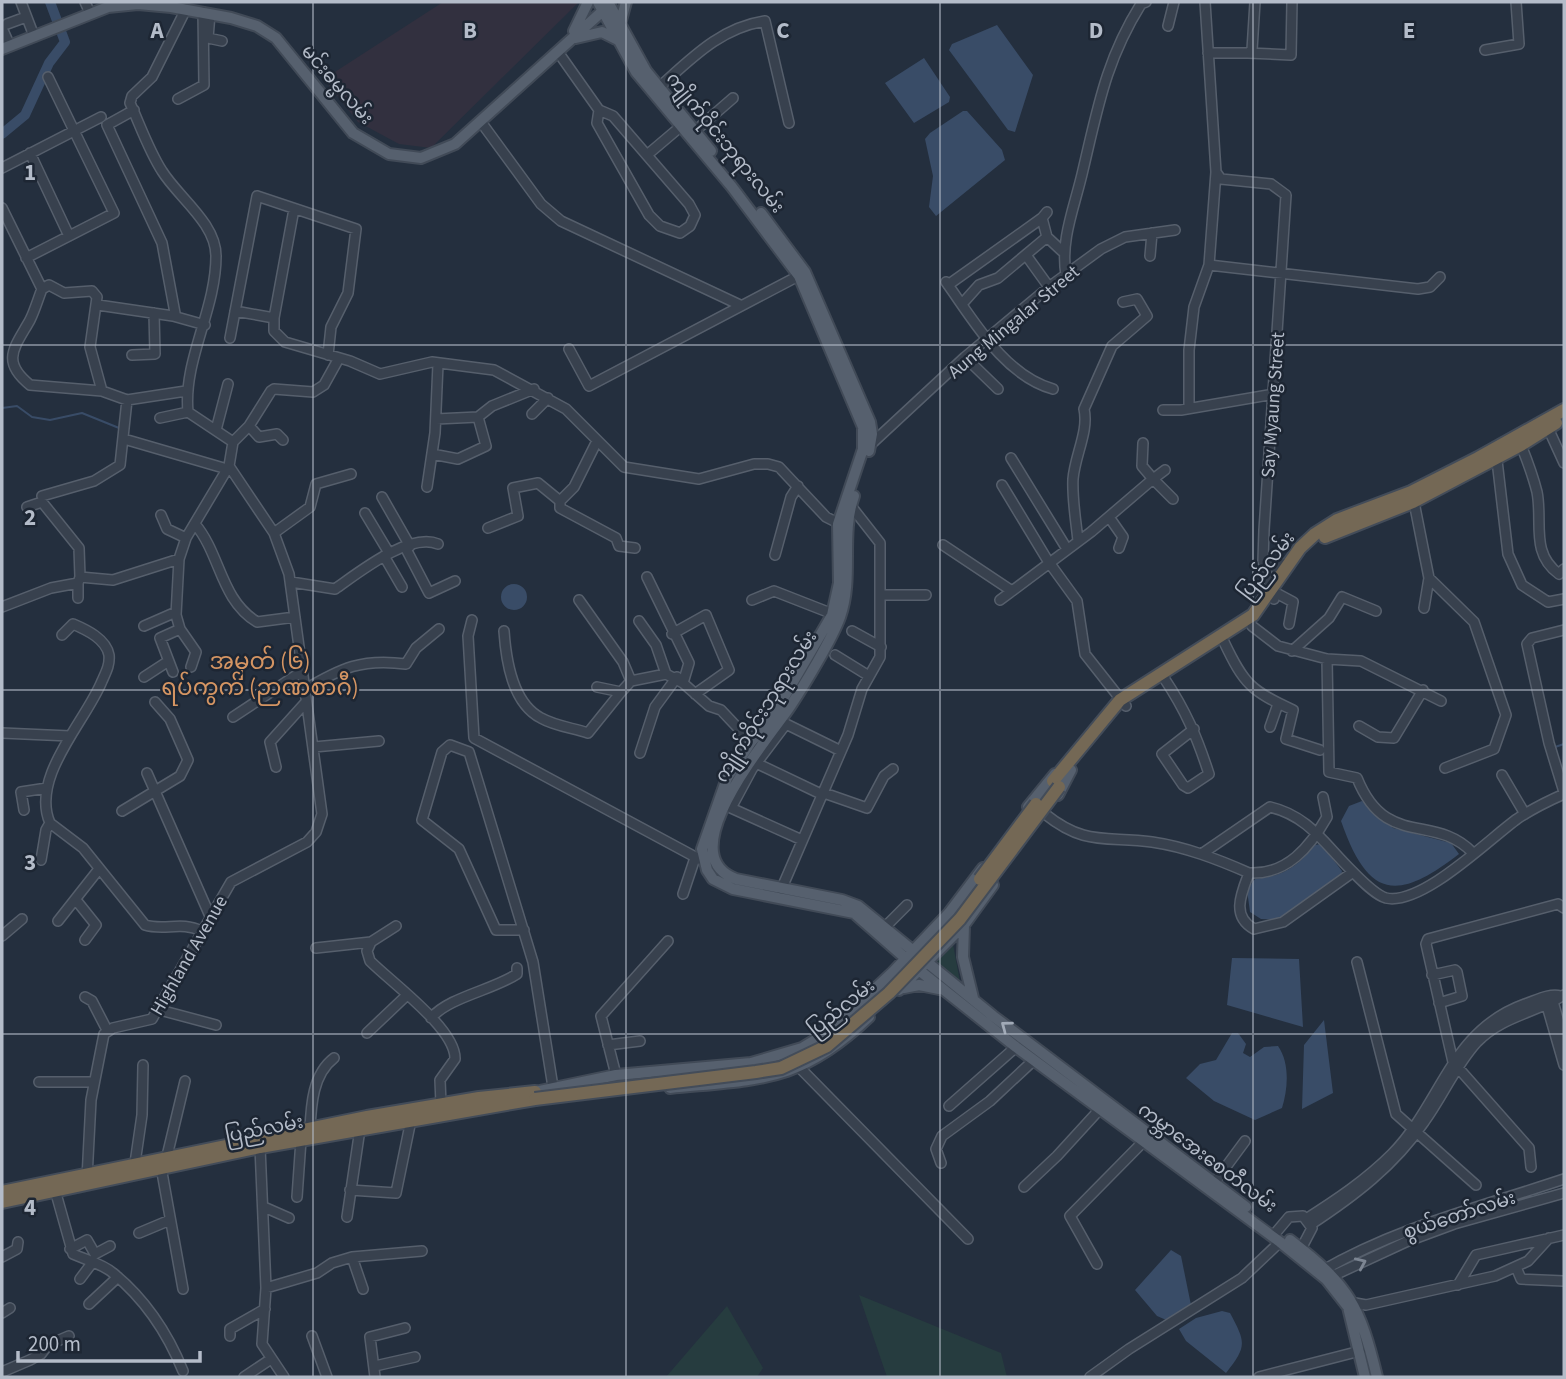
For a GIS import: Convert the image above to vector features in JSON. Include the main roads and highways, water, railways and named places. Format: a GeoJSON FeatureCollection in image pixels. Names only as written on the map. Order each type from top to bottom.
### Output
{"type":"FeatureCollection","features":[{"type":"Feature","properties":{"kind":"highway","name":"ပြည်လမ်း"},"geometry":{"type":"LineString","coordinates":[[1123,703],[1252,626],[1305,552],[1319,540],[1413,497],[1496,453],[1564,410]]}},
{"type":"Feature","properties":{"kind":"highway","name":"ပြည်လမ်း"},"geometry":{"type":"LineString","coordinates":[[1496,453],[1521,445],[1564,417]]}},
{"type":"Feature","properties":{"kind":"highway","name":"ပြည်လမ်း"},"geometry":{"type":"LineString","coordinates":[[2,1192],[87,1178],[441,1104],[534,1096],[779,1063],[825,1042],[926,948],[955,916],[1068,768],[1123,703],[1246,621],[1274,595],[1290,562],[1307,541],[1337,520],[1413,497]]}},
{"type":"Feature","properties":{"kind":"highway","name":"ပြည်လမ်း"},"geometry":{"type":"LineString","coordinates":[[2,1202],[55,1190],[135,1163],[164,1162],[260,1147],[534,1096]]}},
{"type":"Feature","properties":{"kind":"main road"},"geometry":{"type":"LineString","coordinates":[[570,40],[588,2]]}},
{"type":"Feature","properties":{"kind":"main road"},"geometry":{"type":"LineString","coordinates":[[620,24],[626,2]]}},
{"type":"Feature","properties":{"kind":"main road","name":"မင်းဓမ္မလမ်း"},"geometry":{"type":"LineString","coordinates":[[6,48],[108,7],[138,4],[186,9],[257,26],[276,38],[345,125],[389,154],[421,158],[455,144],[558,52],[607,4]]}},
{"type":"Feature","properties":{"kind":"main road","name":"ကျိုက်ဝိုင်းဘုရားလမ်း"},"geometry":{"type":"LineString","coordinates":[[607,4],[655,90]]}},
{"type":"Feature","properties":{"kind":"main road","name":"ကျိုက်ဝိုင်းဘုရားလမ်း"},"geometry":{"type":"LineString","coordinates":[[607,4],[617,39],[802,274]]}},
{"type":"Feature","properties":{"kind":"main road"},"geometry":{"type":"LineString","coordinates":[[570,40],[593,32],[602,32],[617,39]]}},
{"type":"Feature","properties":{"kind":"main road","name":"ကျိုက်ဝိုင်းဘုရားလမ်း"},"geometry":{"type":"LineString","coordinates":[[684,124],[695,131],[802,274],[872,434],[851,506],[842,525],[836,616],[780,721],[727,778],[705,835],[702,859]]}},
{"type":"Feature","properties":{"kind":"main road"},"geometry":{"type":"LineString","coordinates":[[842,525],[867,447]]}},
{"type":"Feature","properties":{"kind":"main road","name":"ပြည်လမ်း"},"geometry":{"type":"LineString","coordinates":[[534,1096],[553,1102],[737,1083],[800,1068],[818,1059],[850,1036],[924,967],[964,925],[1045,814],[1068,768]]}},
{"type":"Feature","properties":{"kind":"main road","name":"ပြည်လမ်း"},"geometry":{"type":"LineString","coordinates":[[534,1096],[553,1087],[616,1076],[751,1063],[802,1048],[830,1031],[893,972],[950,913],[1049,780],[1068,768]]}},
{"type":"Feature","properties":{"kind":"main road"},"geometry":{"type":"LineString","coordinates":[[702,859],[717,866],[730,877],[781,890],[842,900],[858,906],[924,967]]}},
{"type":"Feature","properties":{"kind":"main road"},"geometry":{"type":"LineString","coordinates":[[702,859],[713,879],[724,885],[854,913],[889,936],[929,935]]}},
{"type":"Feature","properties":{"kind":"main road"},"geometry":{"type":"LineString","coordinates":[[964,925],[963,957],[973,999]]}},
{"type":"Feature","properties":{"kind":"main road"},"geometry":{"type":"LineString","coordinates":[[889,936],[893,972]]}},
{"type":"Feature","properties":{"kind":"main road","name":"ကမ္ဘာအေးစေတီလမ်း"},"geometry":{"type":"LineString","coordinates":[[924,967],[942,990],[964,1007],[1034,1060],[1076,1085],[1100,1109],[1142,1135]]}},
{"type":"Feature","properties":{"kind":"main road","name":"ကမ္ဘာအေးစေတီလမ်း"},"geometry":{"type":"LineString","coordinates":[[924,967],[973,999],[1076,1085],[1215,1187],[1326,1274],[1348,1307],[1365,1377]]}},
{"type":"Feature","properties":{"kind":"main road"},"geometry":{"type":"LineString","coordinates":[[898,991],[919,985],[942,990]]}},
{"type":"Feature","properties":{"kind":"main road"},"geometry":{"type":"LineString","coordinates":[[800,1068],[802,1048]]}},
{"type":"Feature","properties":{"kind":"main road","name":"ကမ္ဘာအေးစေတီလမ်း"},"geometry":{"type":"LineString","coordinates":[[1277,1236],[1301,1249],[1355,1303],[1377,1377]]}},
{"type":"Feature","properties":{"kind":"water"},"geometry":{"type":"Polygon","coordinates":[[[997,25],[1033,75],[1015,132],[1008,130],[949,50],[952,44],[997,25]]]}},
{"type":"Feature","properties":{"kind":"water"},"geometry":{"type":"Polygon","coordinates":[[[924,58],[950,97],[949,102],[914,123],[885,83],[924,58]]]}},
{"type":"Feature","properties":{"kind":"water"},"geometry":{"type":"Polygon","coordinates":[[[963,111],[967,111],[1002,150],[1005,160],[936,216],[929,207],[933,176],[925,139],[963,111]]]}},
{"type":"Feature","properties":{"kind":"water"},"geometry":{"type":"Polygon","coordinates":[[[514,584],[523,588],[527,597],[523,606],[514,610],[505,606],[501,597],[505,588],[514,584]]]}},
{"type":"Feature","properties":{"kind":"water"},"geometry":{"type":"Polygon","coordinates":[[[1362,801],[1393,828],[1451,843],[1459,854],[1437,870],[1402,885],[1387,885],[1374,878],[1362,866],[1351,847],[1341,821],[1349,806],[1362,801]]]}},
{"type":"Feature","properties":{"kind":"water"},"geometry":{"type":"Polygon","coordinates":[[[1321,844],[1342,871],[1341,876],[1279,920],[1261,919],[1250,912],[1247,890],[1255,879],[1274,876],[1289,869],[1315,845],[1321,844]]]}},
{"type":"Feature","properties":{"kind":"water"},"geometry":{"type":"Polygon","coordinates":[[[1232,958],[1299,959],[1303,1027],[1227,1005],[1232,958]]]}},
{"type":"Feature","properties":{"kind":"water"},"geometry":{"type":"Polygon","coordinates":[[[1324,1020],[1333,1093],[1302,1109],[1304,1045],[1324,1020]]]}},
{"type":"Feature","properties":{"kind":"water"},"geometry":{"type":"Polygon","coordinates":[[[1232,1033],[1238,1033],[1246,1044],[1243,1053],[1250,1057],[1264,1047],[1278,1046],[1285,1060],[1287,1076],[1282,1108],[1255,1120],[1214,1101],[1186,1078],[1200,1064],[1216,1060],[1232,1033]]]}},
{"type":"Feature","properties":{"kind":"water"},"geometry":{"type":"Polygon","coordinates":[[[1171,1250],[1181,1256],[1192,1310],[1171,1322],[1157,1316],[1135,1290],[1171,1250]]]}},
{"type":"Feature","properties":{"kind":"water"},"geometry":{"type":"Polygon","coordinates":[[[1222,1311],[1230,1313],[1242,1344],[1238,1356],[1226,1373],[1186,1341],[1179,1329],[1196,1318],[1222,1311]]]}},
{"type":"Feature","properties":{"kind":"waterway"},"geometry":{"type":"LineString","coordinates":[[2,134],[25,115],[49,63],[65,42],[50,2]]}},
{"type":"Feature","properties":{"kind":"waterway"},"geometry":{"type":"LineString","coordinates":[[2,408],[17,406],[32,417],[50,420],[82,413],[119,428]]}},
{"type":"Feature","properties":{"kind":"waterway"},"geometry":{"type":"LineString","coordinates":[[1555,747],[1564,744]]}},
{"type":"Feature","properties":{"kind":"district","name":"အမှတ် (၆) ရပ်ကွက် (ဉာဏစာဂီ)"},"geometry":{"type":"Point","coordinates":[260,674]}}]}
